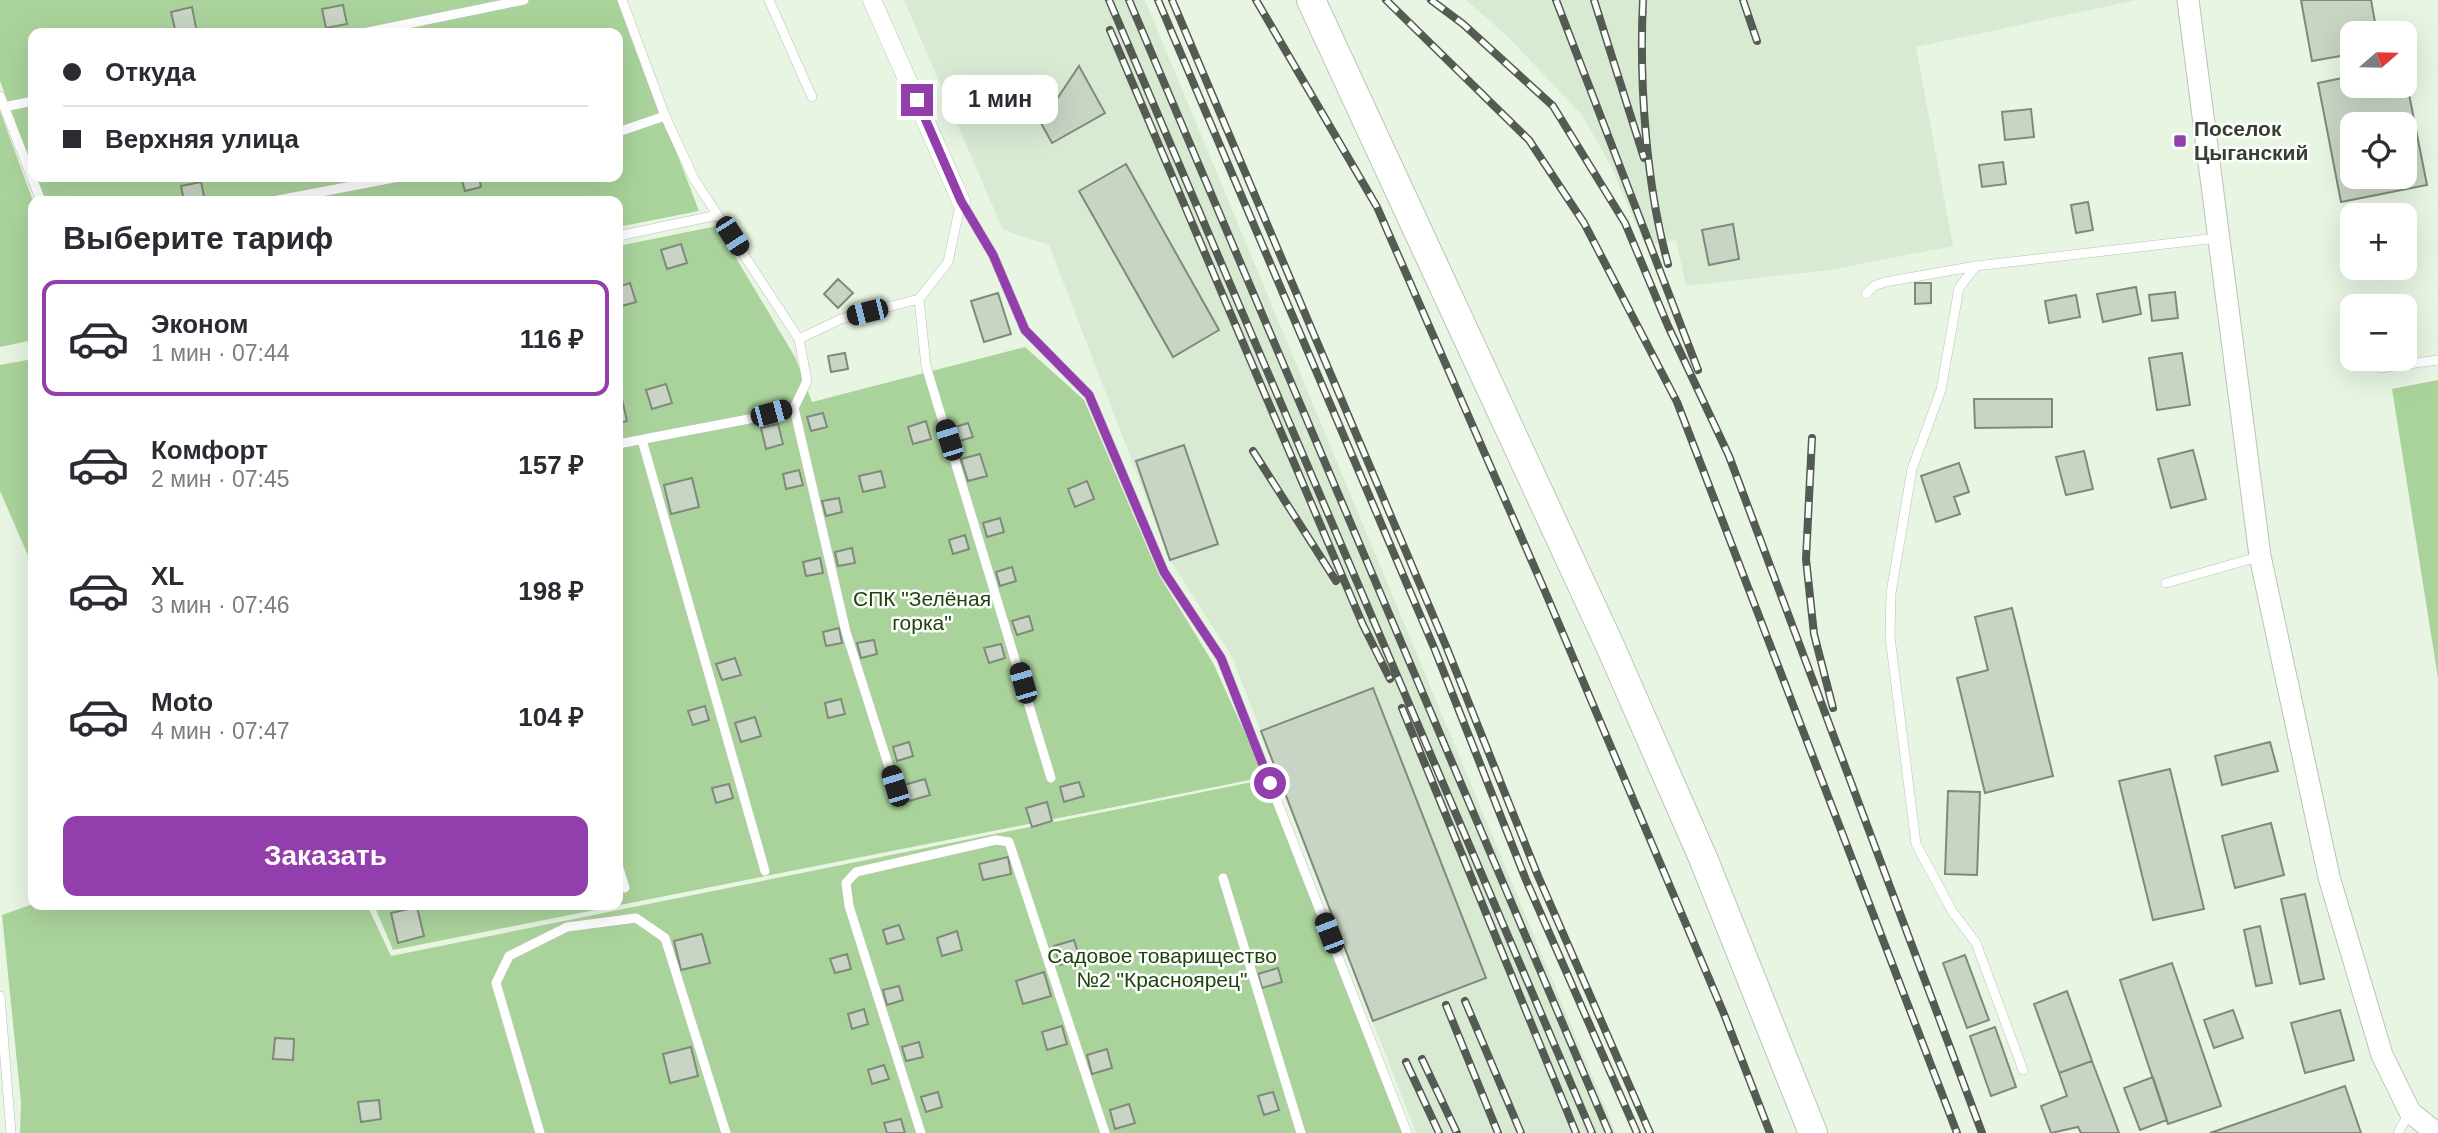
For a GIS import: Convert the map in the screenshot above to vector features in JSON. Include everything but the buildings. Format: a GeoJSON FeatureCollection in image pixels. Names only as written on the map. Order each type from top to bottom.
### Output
{"type":"FeatureCollection","features":[{"type":"Feature","properties":{"kind":"highway"},"geometry":{"type":"LineString","coordinates":[[1311,0],[1611,648],[1703,858],[1813,1133]]}},
{"type":"Feature","properties":{"kind":"street"},"geometry":{"type":"LineString","coordinates":[[872,0],[961,201]]}},
{"type":"Feature","properties":{"kind":"street"},"geometry":{"type":"LineString","coordinates":[[2188,0],[2260,556],[2329,877],[2382,1055],[2410,1112],[2436,1133]]}},
{"type":"Feature","properties":{"kind":"lane"},"geometry":{"type":"LineString","coordinates":[[387,28],[524,0]]}},
{"type":"Feature","properties":{"kind":"lane"},"geometry":{"type":"LineString","coordinates":[[622,0],[664,116],[694,179],[799,340],[807,381],[793,408],[846,632],[895,786]]}},
{"type":"Feature","properties":{"kind":"lane"},"geometry":{"type":"LineString","coordinates":[[769,0],[811,97]]}},
{"type":"Feature","properties":{"kind":"lane"},"geometry":{"type":"LineString","coordinates":[[0,96],[28,168]]}},
{"type":"Feature","properties":{"kind":"lane"},"geometry":{"type":"LineString","coordinates":[[4,107],[28,102]]}},
{"type":"Feature","properties":{"kind":"lane"},"geometry":{"type":"LineString","coordinates":[[623,130],[664,116]]}},
{"type":"Feature","properties":{"kind":"lane"},"geometry":{"type":"LineString","coordinates":[[298,196],[373,182]]}},
{"type":"Feature","properties":{"kind":"lane"},"geometry":{"type":"LineString","coordinates":[[799,340],[841,319],[919,299],[947,262],[961,201]]}},
{"type":"Feature","properties":{"kind":"lane"},"geometry":{"type":"LineString","coordinates":[[961,201],[993,255],[1025,330],[1089,395],[1164,572],[1221,658],[1407,1133]]}},
{"type":"Feature","properties":{"kind":"lane"},"geometry":{"type":"LineString","coordinates":[[623,235],[718,215]]}},
{"type":"Feature","properties":{"kind":"lane"},"geometry":{"type":"LineString","coordinates":[[1866,295],[1874,286],[1885,282],[1976,266],[2219,238]]}},
{"type":"Feature","properties":{"kind":"lane"},"geometry":{"type":"LineString","coordinates":[[1976,266],[1959,288],[1941,390],[1912,469],[1891,593],[1889,637],[1916,844],[1952,911],[1976,943],[2023,1070]]}},
{"type":"Feature","properties":{"kind":"lane"},"geometry":{"type":"LineString","coordinates":[[919,299],[926,366],[1051,779]]}},
{"type":"Feature","properties":{"kind":"lane"},"geometry":{"type":"LineString","coordinates":[[2417,363],[2438,360]]}},
{"type":"Feature","properties":{"kind":"lane"},"geometry":{"type":"LineString","coordinates":[[623,443],[793,408]]}},
{"type":"Feature","properties":{"kind":"lane"},"geometry":{"type":"LineString","coordinates":[[642,440],[765,871]]}},
{"type":"Feature","properties":{"kind":"lane"},"geometry":{"type":"LineString","coordinates":[[2166,583],[2260,556]]}},
{"type":"Feature","properties":{"kind":"lane"},"geometry":{"type":"LineString","coordinates":[[921,1133],[849,906],[846,883],[856,872],[996,840],[1009,842],[1105,1133]]}},
{"type":"Feature","properties":{"kind":"lane"},"geometry":{"type":"LineString","coordinates":[[1223,878],[1301,1133]]}},
{"type":"Feature","properties":{"kind":"lane"},"geometry":{"type":"LineString","coordinates":[[623,881],[625,888]]}},
{"type":"Feature","properties":{"kind":"lane"},"geometry":{"type":"LineString","coordinates":[[540,1133],[496,983],[509,956],[567,927],[636,918],[665,938],[726,1133]]}},
{"type":"Feature","properties":{"kind":"lane"},"geometry":{"type":"LineString","coordinates":[[0,996],[11,1133]]}},
{"type":"Feature","properties":{"kind":"lane"},"geometry":{"type":"LineString","coordinates":[[2398,1133],[2410,1112]]}},
{"type":"Feature","properties":{"kind":"shaded area"},"geometry":{"type":"Polygon","coordinates":[[[904,0],[1145,0],[1616,1133],[1416,1133],[1232,657],[1170,560],[1049,245],[1003,230],[904,0]]]}},
{"type":"Feature","properties":{"kind":"shaded area"},"geometry":{"type":"Polygon","coordinates":[[[1466,0],[2137,0],[1916,47],[1953,246],[1830,270],[1686,286],[1676,240],[1645,245],[1611,166],[1582,115],[1507,36],[1466,0]]]}},
{"type":"Feature","properties":{"kind":"green space"},"geometry":{"type":"Polygon","coordinates":[[[0,0],[618,0],[699,211],[623,226],[623,196],[43,196],[38,182],[623,182],[623,28],[28,28],[28,156],[0,81],[0,0]]]}},
{"type":"Feature","properties":{"kind":"green space"},"geometry":{"type":"Polygon","coordinates":[[[0,111],[31,196],[28,196],[28,341],[0,347],[0,111]]]}},
{"type":"Feature","properties":{"kind":"green space","name":"СПК \"Зелёная горка\""},"geometry":{"type":"Polygon","coordinates":[[[717,226],[795,357],[812,402],[1025,347],[1084,400],[1159,575],[1213,663],[1265,777],[623,904],[623,245],[717,226]]]}},
{"type":"Feature","properties":{"kind":"green space"},"geometry":{"type":"Polygon","coordinates":[[[28,360],[28,555],[0,491],[0,365],[28,360]]]}},
{"type":"Feature","properties":{"kind":"green space"},"geometry":{"type":"Polygon","coordinates":[[[2438,380],[2438,678],[2392,389],[2438,380]]]}},
{"type":"Feature","properties":{"kind":"green space","name":"Садовое товарищество №2 \"Красноярец\""},"geometry":{"type":"Polygon","coordinates":[[[1267,779],[1404,1133],[20,1133],[21,1102],[2,915],[28,906],[28,910],[369,910],[391,956],[1267,779]]]}},
{"type":"Feature","properties":{"kind":"green space","name":"СПК \"Зелёная горка\""},"geometry":{"type":"Polygon","coordinates":[[[376,910],[595,910],[393,950],[376,910]]]}},
{"type":"Feature","properties":{"kind":"railway"},"geometry":{"type":"LineString","coordinates":[[1109,0],[1592,1133]]}},
{"type":"Feature","properties":{"kind":"railway"},"geometry":{"type":"LineString","coordinates":[[1129,0],[1609,1133]]}},
{"type":"Feature","properties":{"kind":"railway"},"geometry":{"type":"LineString","coordinates":[[1158,0],[1435,650],[1526,880],[1637,1133]]}},
{"type":"Feature","properties":{"kind":"railway"},"geometry":{"type":"LineString","coordinates":[[1172,0],[1446,646],[1538,876],[1650,1133]]}},
{"type":"Feature","properties":{"kind":"railway"},"geometry":{"type":"LineString","coordinates":[[1256,0],[1377,207],[1544,589],[1724,1014],[1770,1133]]}},
{"type":"Feature","properties":{"kind":"railway"},"geometry":{"type":"LineString","coordinates":[[1386,0],[1529,140],[1584,223],[1677,402],[1957,1133]]}},
{"type":"Feature","properties":{"kind":"railway"},"geometry":{"type":"LineString","coordinates":[[1431,0],[1463,24],[1553,106],[1625,223],[1668,326],[1729,456],[1982,1133]]}},
{"type":"Feature","properties":{"kind":"railway"},"geometry":{"type":"LineString","coordinates":[[1556,0],[1698,370]]}},
{"type":"Feature","properties":{"kind":"railway"},"geometry":{"type":"LineString","coordinates":[[1594,0],[1644,158]]}},
{"type":"Feature","properties":{"kind":"railway"},"geometry":{"type":"LineString","coordinates":[[1643,0],[1643,99],[1649,167],[1668,264]]}},
{"type":"Feature","properties":{"kind":"railway"},"geometry":{"type":"LineString","coordinates":[[1743,0],[1757,41]]}},
{"type":"Feature","properties":{"kind":"railway"},"geometry":{"type":"LineString","coordinates":[[1110,30],[1363,625],[1390,679]]}},
{"type":"Feature","properties":{"kind":"railway"},"geometry":{"type":"LineString","coordinates":[[1812,438],[1806,559],[1814,634],[1833,708]]}},
{"type":"Feature","properties":{"kind":"railway"},"geometry":{"type":"LineString","coordinates":[[1253,451],[1336,581]]}},
{"type":"Feature","properties":{"kind":"railway"},"geometry":{"type":"LineString","coordinates":[[1402,708],[1576,1133]]}},
{"type":"Feature","properties":{"kind":"railway"},"geometry":{"type":"LineString","coordinates":[[1465,1001],[1521,1133]]}},
{"type":"Feature","properties":{"kind":"railway"},"geometry":{"type":"LineString","coordinates":[[1446,1005],[1498,1133]]}},
{"type":"Feature","properties":{"kind":"railway"},"geometry":{"type":"LineString","coordinates":[[1422,1059],[1457,1133]]}},
{"type":"Feature","properties":{"kind":"railway"},"geometry":{"type":"LineString","coordinates":[[1406,1062],[1439,1133]]}},
{"type":"Feature","properties":{"kind":"place","name":"Поселок Цыганский"},"geometry":{"type":"Point","coordinates":[2180,141]}},
{"type":"Feature","properties":{"kind":"route"},"geometry":{"type":"LineString","coordinates":[[917,100],[961,201],[993,255],[1025,330],[1089,395],[1164,572],[1221,658],[1270,783]]}}]}
